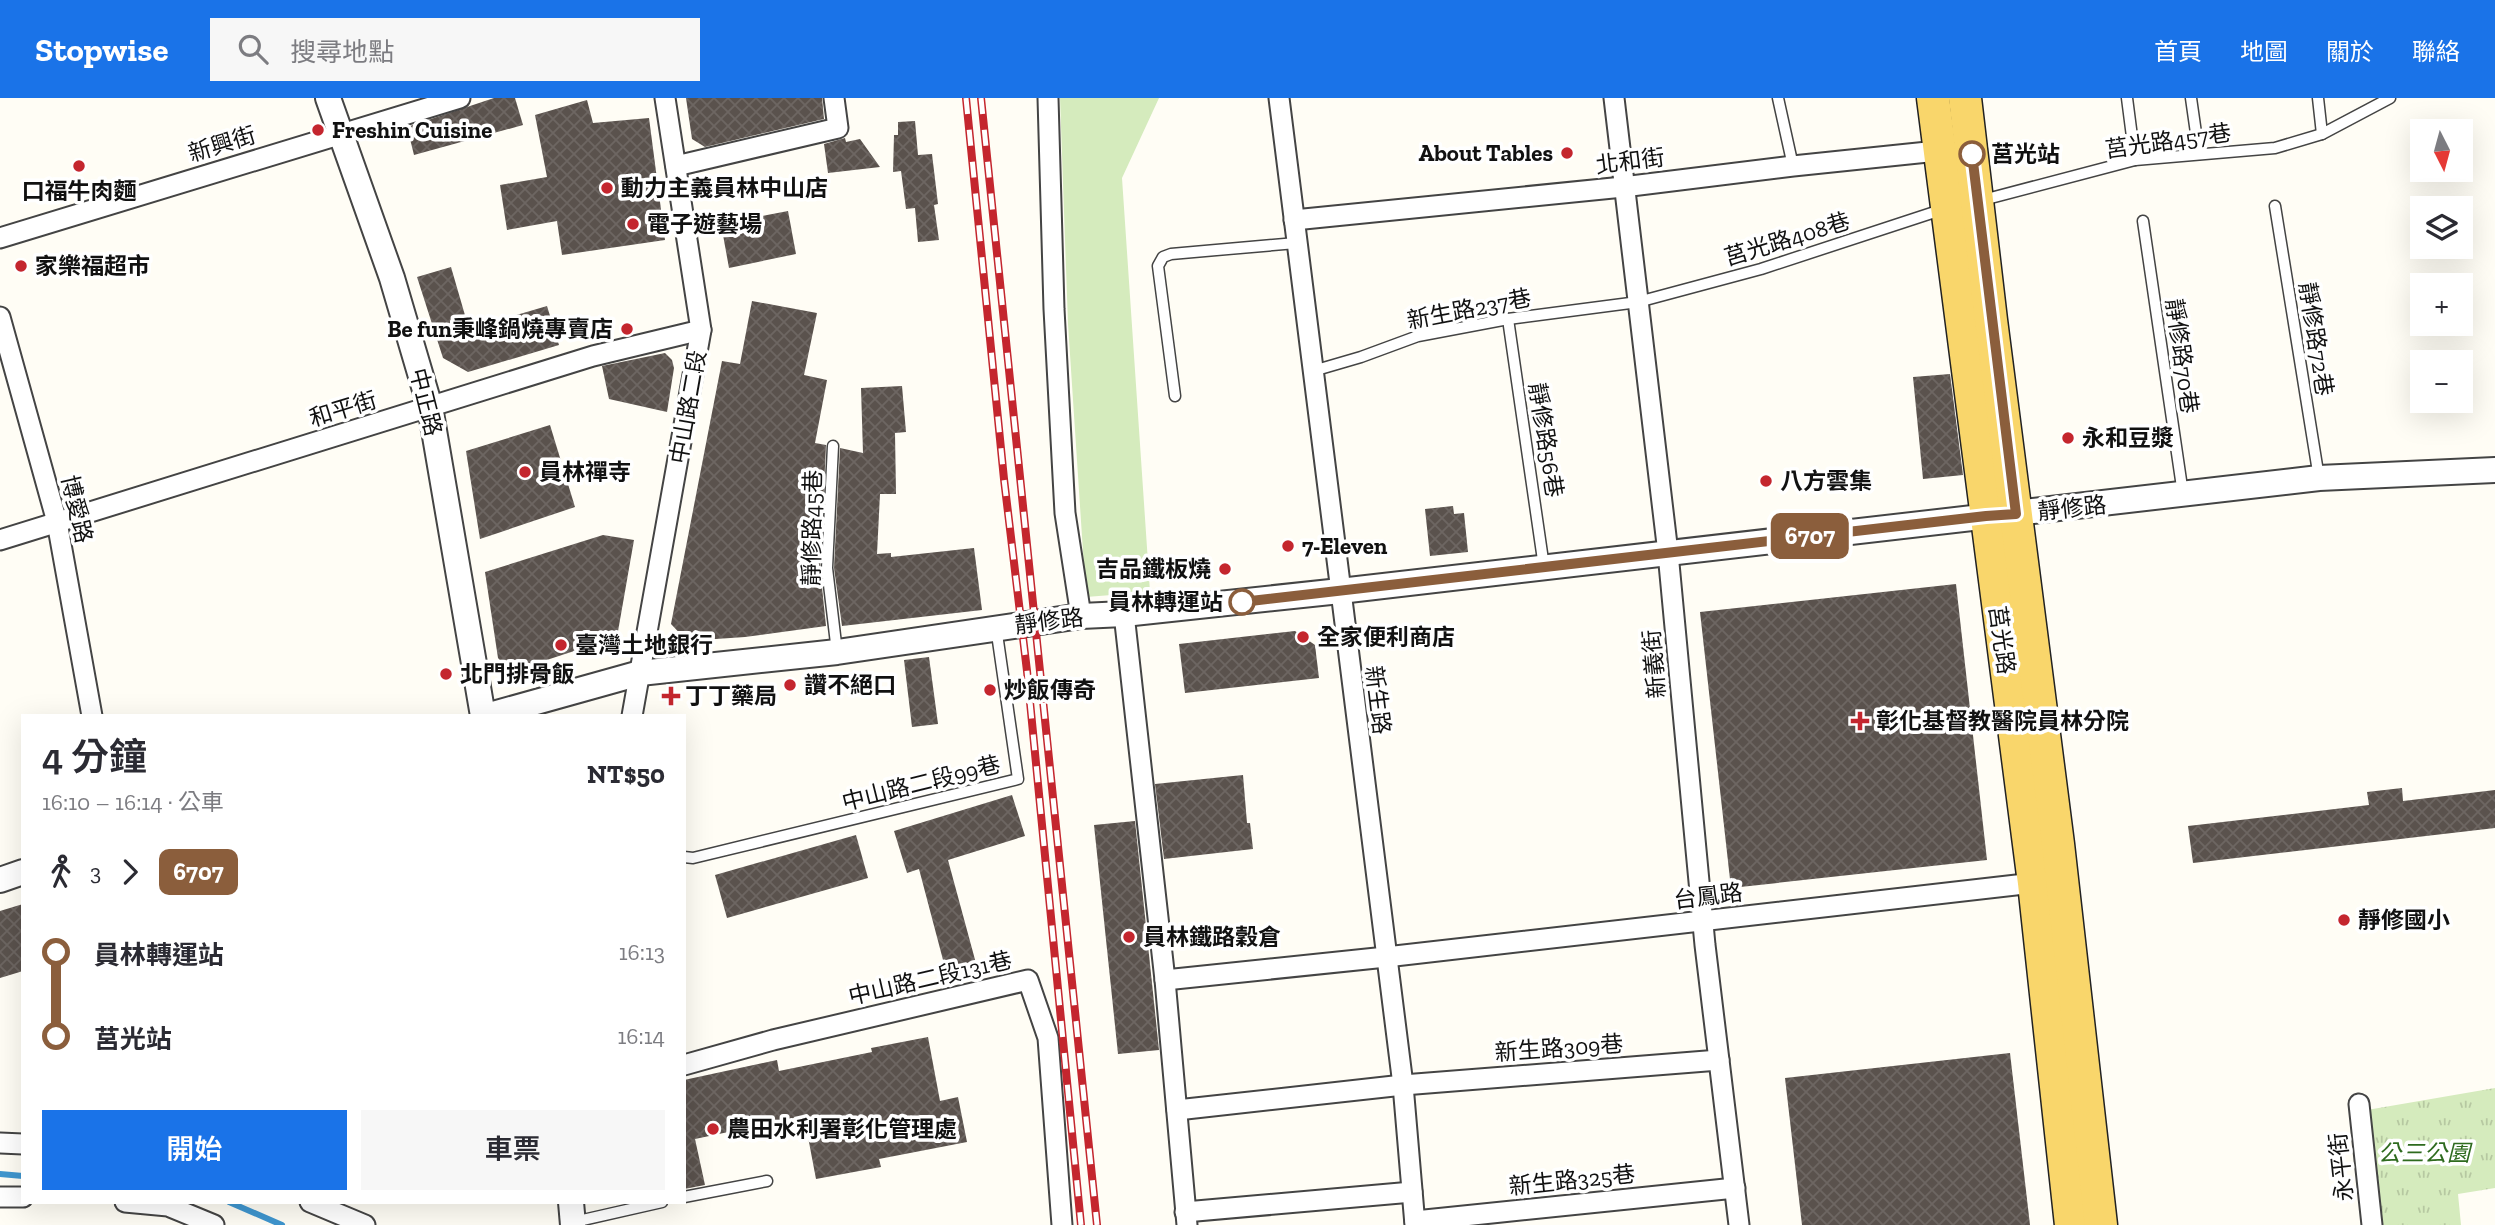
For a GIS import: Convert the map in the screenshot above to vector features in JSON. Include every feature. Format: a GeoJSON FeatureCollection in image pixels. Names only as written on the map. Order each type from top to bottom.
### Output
{"type":"FeatureCollection","features":[{"type":"Feature","properties":{"kind":"main road","name":"莒光路"},"geometry":{"type":"LineString","coordinates":[[1933,98],[1939,150],[1961,205],[2001,515],[2035,883],[2071,1225]]}},
{"type":"Feature","properties":{"kind":"main road","name":"莒光路"},"geometry":{"type":"LineString","coordinates":[[1961,205],[1972,148],[1965,98]]}},
{"type":"Feature","properties":{"kind":"main road","name":"莒光路"},"geometry":{"type":"LineString","coordinates":[[2001,515],[2058,844],[2101,1225]]}},
{"type":"Feature","properties":{"kind":"street","name":"中正路"},"geometry":{"type":"LineString","coordinates":[[328,98],[392,278],[430,407],[484,714]]}},
{"type":"Feature","properties":{"kind":"street","name":"新興街"},"geometry":{"type":"LineString","coordinates":[[0,237],[460,98]]}},
{"type":"Feature","properties":{"kind":"street","name":"中山路二段"},"geometry":{"type":"LineString","coordinates":[[632,714],[701,330],[665,98]]}},
{"type":"Feature","properties":{"kind":"street"},"geometry":{"type":"LineString","coordinates":[[676,166],[838,128],[834,98]]}},
{"type":"Feature","properties":{"kind":"street"},"geometry":{"type":"LineString","coordinates":[[1048,98],[1054,309],[1064,500],[1081,616]]}},
{"type":"Feature","properties":{"kind":"street","name":"新生路"},"geometry":{"type":"LineString","coordinates":[[1279,98],[1403,1085],[1415,1223]]}},
{"type":"Feature","properties":{"kind":"street","name":"新義街"},"geometry":{"type":"LineString","coordinates":[[1614,98],[1668,553],[1703,922],[1739,1225]]}},
{"type":"Feature","properties":{"kind":"street","name":"北和街"},"geometry":{"type":"LineString","coordinates":[[1294,220],[1972,148]]}},
{"type":"Feature","properties":{"kind":"street","name":"博愛路"},"geometry":{"type":"LineString","coordinates":[[0,317],[57,522],[92,714]]}},
{"type":"Feature","properties":{"kind":"street","name":"和平街"},"geometry":{"type":"LineString","coordinates":[[0,540],[593,356],[701,330]]}},
{"type":"Feature","properties":{"kind":"street","name":"靜修路"},"geometry":{"type":"LineString","coordinates":[[491,714],[640,673],[837,652],[1081,616],[1124,614],[1339,591],[2183,496],[2319,478],[2495,470]]}},
{"type":"Feature","properties":{"kind":"street"},"geometry":{"type":"LineString","coordinates":[[1124,614],[1165,980],[1186,1218],[1412,1192]]}},
{"type":"Feature","properties":{"kind":"street"},"geometry":{"type":"LineString","coordinates":[[0,880],[21,873]]}},
{"type":"Feature","properties":{"kind":"street","name":"台鳳路"},"geometry":{"type":"LineString","coordinates":[[1165,980],[2035,883]]}},
{"type":"Feature","properties":{"kind":"street","name":"中山路二段131巷"},"geometry":{"type":"LineString","coordinates":[[686,1064],[772,1040],[1028,980],[1048,1038],[1062,1225]]}},
{"type":"Feature","properties":{"kind":"street","name":"新生路309巷"},"geometry":{"type":"LineString","coordinates":[[1177,1110],[1403,1085],[1719,1060]]}},
{"type":"Feature","properties":{"kind":"street","name":"永平街"},"geometry":{"type":"LineString","coordinates":[[2359,1104],[2372,1225]]}},
{"type":"Feature","properties":{"kind":"street"},"geometry":{"type":"LineString","coordinates":[[0,1143],[21,1144]]}},
{"type":"Feature","properties":{"kind":"street","name":"新生路325巷"},"geometry":{"type":"LineString","coordinates":[[1415,1223],[1735,1188]]}},
{"type":"Feature","properties":{"kind":"street"},"geometry":{"type":"LineString","coordinates":[[0,1197],[21,1197]]}},
{"type":"Feature","properties":{"kind":"street"},"geometry":{"type":"LineString","coordinates":[[135,1204],[214,1225]]}},
{"type":"Feature","properties":{"kind":"street"},"geometry":{"type":"LineString","coordinates":[[315,1204],[365,1225]]}},
{"type":"Feature","properties":{"kind":"lane"},"geometry":{"type":"LineString","coordinates":[[1778,98],[1793,166]]}},
{"type":"Feature","properties":{"kind":"lane"},"geometry":{"type":"LineString","coordinates":[[2127,98],[2135,160]]}},
{"type":"Feature","properties":{"kind":"lane"},"geometry":{"type":"LineString","coordinates":[[2191,98],[2199,154]]}},
{"type":"Feature","properties":{"kind":"lane"},"geometry":{"type":"LineString","coordinates":[[2318,98],[2322,134]]}},
{"type":"Feature","properties":{"kind":"lane","name":"莒光路457巷"},"geometry":{"type":"LineString","coordinates":[[1961,205],[2135,160],[2275,148],[2322,134],[2390,98]]}},
{"type":"Feature","properties":{"kind":"lane","name":"莒光路408巷"},"geometry":{"type":"LineString","coordinates":[[1638,302],[1761,269],[1961,205]]}},
{"type":"Feature","properties":{"kind":"lane","name":"靜修路72巷"},"geometry":{"type":"LineString","coordinates":[[2275,206],[2319,478]]}},
{"type":"Feature","properties":{"kind":"lane","name":"靜修路70巷"},"geometry":{"type":"LineString","coordinates":[[2143,221],[2183,496]]}},
{"type":"Feature","properties":{"kind":"lane"},"geometry":{"type":"LineString","coordinates":[[1175,396],[1158,267],[1163,257],[1171,254],[1296,243]]}},
{"type":"Feature","properties":{"kind":"lane","name":"新生路237巷"},"geometry":{"type":"LineString","coordinates":[[1312,371],[1418,336],[1508,319],[1638,302]]}},
{"type":"Feature","properties":{"kind":"lane","name":"靜修路56巷"},"geometry":{"type":"LineString","coordinates":[[1508,319],[1544,568]]}},
{"type":"Feature","properties":{"kind":"lane","name":"靜修路45巷"},"geometry":{"type":"LineString","coordinates":[[833,446],[827,568],[837,652]]}},
{"type":"Feature","properties":{"kind":"lane","name":"中山路二段99巷"},"geometry":{"type":"LineString","coordinates":[[686,857],[693,858],[1018,779],[996,628]]}},
{"type":"Feature","properties":{"kind":"lane"},"geometry":{"type":"LineString","coordinates":[[686,1197],[767,1181]]}},
{"type":"Feature","properties":{"kind":"lane"},"geometry":{"type":"LineString","coordinates":[[572,1216],[649,1204]]}},
{"type":"Feature","properties":{"kind":"green space"},"geometry":{"type":"Polygon","coordinates":[[[1060,98],[1159,98],[1122,178],[1150,592],[1086,597],[1068,324],[1060,98]]]}},
{"type":"Feature","properties":{"kind":"green space","name":"公三公園"},"geometry":{"type":"Polygon","coordinates":[[[2495,1088],[2495,1188],[2458,1194],[2461,1225],[2377,1225],[2367,1110],[2495,1088]]]}},
{"type":"Feature","properties":{"kind":"building"},"geometry":{"type":"Polygon","coordinates":[[[494,98],[515,98],[523,125],[414,155],[407,127],[494,98]]]}},
{"type":"Feature","properties":{"kind":"building"},"geometry":{"type":"Polygon","coordinates":[[[686,98],[822,98],[824,119],[705,147],[692,139],[686,98]]]}},
{"type":"Feature","properties":{"kind":"building"},"geometry":{"type":"Polygon","coordinates":[[[587,100],[593,123],[649,118],[665,240],[562,255],[557,221],[507,230],[500,185],[547,177],[535,115],[587,100]]]}},
{"type":"Feature","properties":{"kind":"building"},"geometry":{"type":"Polygon","coordinates":[[[915,121],[918,155],[932,154],[938,204],[934,205],[939,240],[918,242],[915,208],[906,209],[901,171],[893,172],[894,135],[898,135],[898,122],[915,121]]]}},
{"type":"Feature","properties":{"kind":"building"},"geometry":{"type":"Polygon","coordinates":[[[845,138],[846,142],[860,139],[880,167],[828,173],[824,144],[845,138]]]}},
{"type":"Feature","properties":{"kind":"building"},"geometry":{"type":"Polygon","coordinates":[[[788,211],[796,254],[729,268],[721,224],[788,211]]]}},
{"type":"Feature","properties":{"kind":"building"},"geometry":{"type":"Polygon","coordinates":[[[451,267],[469,329],[547,306],[559,345],[468,372],[443,358],[417,277],[451,267]]]}},
{"type":"Feature","properties":{"kind":"building"},"geometry":{"type":"Polygon","coordinates":[[[752,301],[817,313],[804,375],[827,380],[815,443],[826,445],[820,568],[826,626],[745,637],[687,641],[671,624],[722,361],[740,364],[752,301]]]}},
{"type":"Feature","properties":{"kind":"building"},"geometry":{"type":"Polygon","coordinates":[[[665,353],[672,360],[674,368],[667,412],[609,399],[602,366],[665,353]]]}},
{"type":"Feature","properties":{"kind":"building"},"geometry":{"type":"Polygon","coordinates":[[[1950,374],[1963,475],[1923,479],[1913,377],[1950,374]]]}},
{"type":"Feature","properties":{"kind":"building"},"geometry":{"type":"Polygon","coordinates":[[[902,386],[906,432],[895,433],[896,494],[880,494],[877,554],[891,553],[891,557],[974,548],[982,610],[842,626],[834,568],[840,448],[863,453],[861,388],[902,386]]]}},
{"type":"Feature","properties":{"kind":"building"},"geometry":{"type":"Polygon","coordinates":[[[550,425],[575,507],[480,539],[466,451],[550,425]]]}},
{"type":"Feature","properties":{"kind":"building"},"geometry":{"type":"Polygon","coordinates":[[[1453,506],[1454,514],[1464,513],[1468,552],[1430,556],[1425,509],[1453,506]]]}},
{"type":"Feature","properties":{"kind":"building"},"geometry":{"type":"Polygon","coordinates":[[[603,535],[634,540],[617,637],[510,672],[498,658],[485,572],[603,535]]]}},
{"type":"Feature","properties":{"kind":"building","name":"彰化基督教醫院員林分院"},"geometry":{"type":"Polygon","coordinates":[[[1956,584],[1987,860],[1731,888],[1700,612],[1956,584]]]}},
{"type":"Feature","properties":{"kind":"building","name":"員林轉運站"},"geometry":{"type":"Polygon","coordinates":[[[1295,631],[1315,645],[1319,678],[1185,693],[1179,644],[1295,631]]]}},
{"type":"Feature","properties":{"kind":"building"},"geometry":{"type":"Polygon","coordinates":[[[929,657],[938,724],[912,727],[904,660],[929,657]]]}},
{"type":"Feature","properties":{"kind":"building"},"geometry":{"type":"Polygon","coordinates":[[[1243,775],[1247,823],[1250,823],[1253,849],[1164,859],[1155,784],[1243,775]]]}},
{"type":"Feature","properties":{"kind":"building"},"geometry":{"type":"Polygon","coordinates":[[[2402,788],[2403,801],[2495,790],[2495,828],[2193,863],[2188,826],[2369,805],[2367,792],[2402,788]]]}},
{"type":"Feature","properties":{"kind":"building"},"geometry":{"type":"Polygon","coordinates":[[[1012,795],[1025,836],[948,860],[977,967],[947,975],[919,869],[907,873],[894,831],[1012,795]]]}},
{"type":"Feature","properties":{"kind":"building","name":"員林鐵路穀倉"},"geometry":{"type":"Polygon","coordinates":[[[1135,821],[1159,1050],[1118,1054],[1094,825],[1135,821]]]}},
{"type":"Feature","properties":{"kind":"building"},"geometry":{"type":"Polygon","coordinates":[[[856,835],[868,878],[727,918],[715,875],[856,835]]]}},
{"type":"Feature","properties":{"kind":"building"},"geometry":{"type":"Polygon","coordinates":[[[21,905],[21,972],[0,978],[0,911],[21,905]]]}},
{"type":"Feature","properties":{"kind":"building"},"geometry":{"type":"Polygon","coordinates":[[[928,1037],[940,1101],[958,1097],[967,1142],[879,1159],[881,1167],[816,1179],[804,1116],[695,1139],[705,1185],[686,1189],[686,1080],[777,1060],[779,1071],[872,1052],[871,1048],[928,1037]]]}},
{"type":"Feature","properties":{"kind":"building"},"geometry":{"type":"Polygon","coordinates":[[[2010,1053],[2030,1225],[1802,1225],[1785,1078],[2010,1053]]]}},
{"type":"Feature","properties":{"kind":"waterway"},"geometry":{"type":"LineString","coordinates":[[0,1174],[21,1176]]}},
{"type":"Feature","properties":{"kind":"waterway"},"geometry":{"type":"LineString","coordinates":[[234,1204],[282,1225]]}},
{"type":"Feature","properties":{"kind":"railway"},"geometry":{"type":"LineString","coordinates":[[966,98],[1004,479],[1027,671],[1081,1225]]}},
{"type":"Feature","properties":{"kind":"railway"},"geometry":{"type":"LineString","coordinates":[[981,98],[1097,1225]]}},
{"type":"Feature","properties":{"kind":"bus line","name":"6707"},"geometry":{"type":"LineString","coordinates":[[1242,602],[2016,514],[1972,154]]}},
{"type":"Feature","properties":{"kind":"place","name":"Freshin Cuisine"},"geometry":{"type":"Point","coordinates":[318,130]}},
{"type":"Feature","properties":{"kind":"place","name":"About Tables"},"geometry":{"type":"Point","coordinates":[1567,153]}},
{"type":"Feature","properties":{"kind":"place","name":"莒光站"},"geometry":{"type":"Point","coordinates":[1972,154]}},
{"type":"Feature","properties":{"kind":"place","name":"口福牛肉麵"},"geometry":{"type":"Point","coordinates":[79,166]}},
{"type":"Feature","properties":{"kind":"place","name":"動力主義員林中山店"},"geometry":{"type":"Point","coordinates":[607,188]}},
{"type":"Feature","properties":{"kind":"place","name":"電子遊藝場"},"geometry":{"type":"Point","coordinates":[633,224]}},
{"type":"Feature","properties":{"kind":"place","name":"家樂福超市"},"geometry":{"type":"Point","coordinates":[21,266]}},
{"type":"Feature","properties":{"kind":"place","name":"Be fun秉峰鍋燒專賣店"},"geometry":{"type":"Point","coordinates":[627,329]}},
{"type":"Feature","properties":{"kind":"place","name":"永和豆漿"},"geometry":{"type":"Point","coordinates":[2068,438]}},
{"type":"Feature","properties":{"kind":"place","name":"員林禪寺"},"geometry":{"type":"Point","coordinates":[525,472]}},
{"type":"Feature","properties":{"kind":"place","name":"八方雲集"},"geometry":{"type":"Point","coordinates":[1766,481]}},
{"type":"Feature","properties":{"kind":"place","name":"7-Eleven"},"geometry":{"type":"Point","coordinates":[1288,546]}},
{"type":"Feature","properties":{"kind":"place","name":"吉品鐵板燒"},"geometry":{"type":"Point","coordinates":[1225,569]}},
{"type":"Feature","properties":{"kind":"place","name":"員林轉運站"},"geometry":{"type":"Point","coordinates":[1242,602]}},
{"type":"Feature","properties":{"kind":"place","name":"全家便利商店"},"geometry":{"type":"Point","coordinates":[1303,637]}},
{"type":"Feature","properties":{"kind":"place","name":"臺灣土地銀行"},"geometry":{"type":"Point","coordinates":[561,645]}},
{"type":"Feature","properties":{"kind":"place","name":"北門排骨飯"},"geometry":{"type":"Point","coordinates":[446,674]}},
{"type":"Feature","properties":{"kind":"place","name":"讚不絕口"},"geometry":{"type":"Point","coordinates":[790,685]}},
{"type":"Feature","properties":{"kind":"place","name":"炒飯傳奇"},"geometry":{"type":"Point","coordinates":[990,690]}},
{"type":"Feature","properties":{"kind":"place","name":"丁丁藥局"},"geometry":{"type":"Point","coordinates":[671,696]}},
{"type":"Feature","properties":{"kind":"place","name":"彰化基督教醫院員林分院"},"geometry":{"type":"Point","coordinates":[1860,721]}},
{"type":"Feature","properties":{"kind":"place","name":"靜修國小"},"geometry":{"type":"Point","coordinates":[2344,920]}},
{"type":"Feature","properties":{"kind":"place","name":"員林鐵路穀倉"},"geometry":{"type":"Point","coordinates":[1129,937]}},
{"type":"Feature","properties":{"kind":"place","name":"農田水利署彰化管理處"},"geometry":{"type":"Point","coordinates":[713,1129]}}]}
